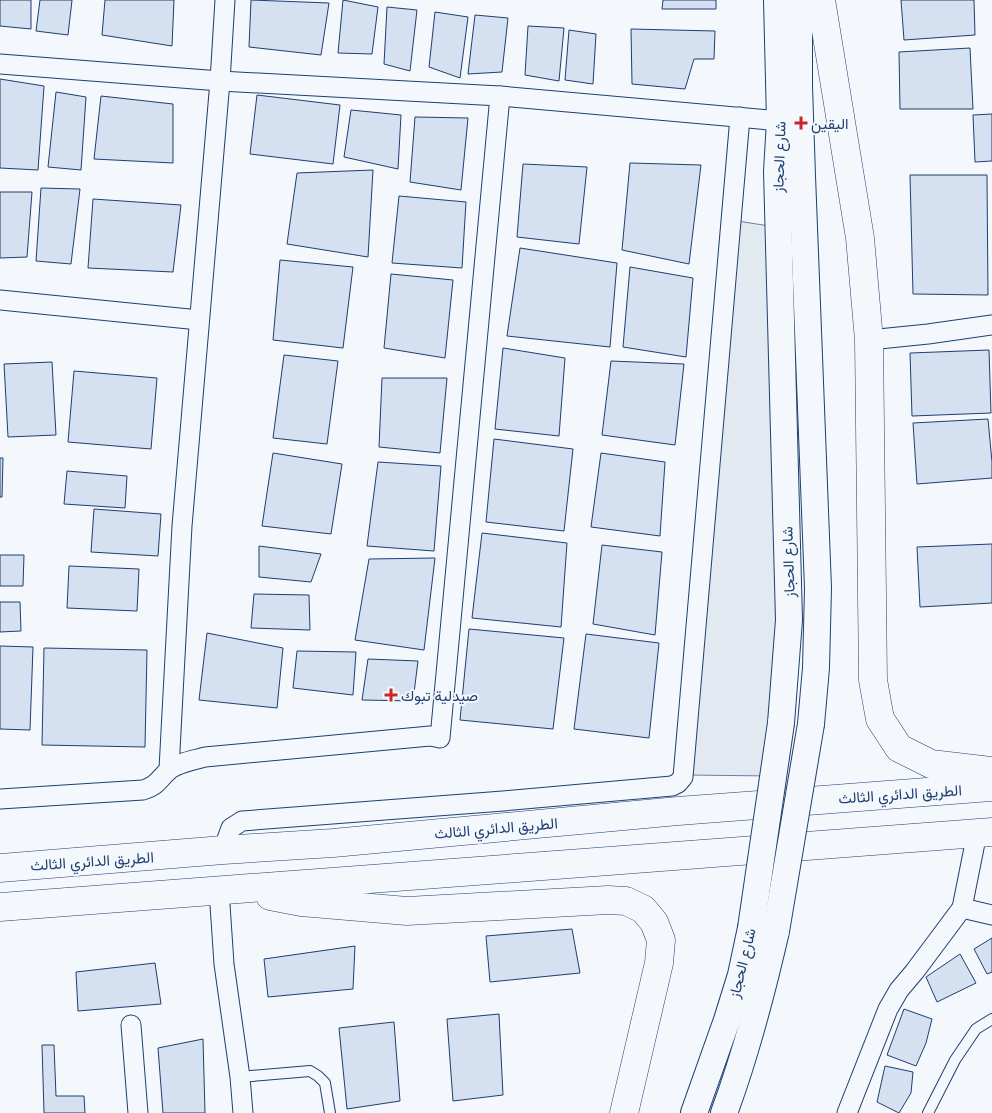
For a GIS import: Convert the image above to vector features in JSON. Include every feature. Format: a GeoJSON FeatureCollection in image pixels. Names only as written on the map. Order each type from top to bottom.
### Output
{"type":"FeatureCollection","features":[{"type":"Feature","properties":{"kind":"highway"},"geometry":{"type":"LineString","coordinates":[[821,0],[860,238],[869,340],[873,680],[880,719],[899,748],[931,764],[992,770]]}},
{"type":"Feature","properties":{"kind":"highway","name":"الطريق الدائري الثالث"},"geometry":{"type":"LineString","coordinates":[[0,868],[333,843],[678,812],[992,787]]}},
{"type":"Feature","properties":{"kind":"highway"},"geometry":{"type":"LineString","coordinates":[[0,907],[984,832]]}},
{"type":"Feature","properties":{"kind":"highway"},"geometry":{"type":"LineString","coordinates":[[231,889],[301,902],[399,910],[608,900],[626,901],[643,909],[654,922],[661,940],[659,963],[624,1113]]}},
{"type":"Feature","properties":{"kind":"main road","name":"شارع الحجاز"},"geometry":{"type":"LineString","coordinates":[[724,1113],[764,986],[764,929],[789,620],[777,171],[780,121],[778,0]]}},
{"type":"Feature","properties":{"kind":"main road","name":"شارع الحجاز"},"geometry":{"type":"LineString","coordinates":[[694,1113],[741,975],[764,929],[811,724],[816,668],[818,588],[799,86],[799,0]]}},
{"type":"Feature","properties":{"kind":"street"},"geometry":{"type":"LineString","coordinates":[[169,769],[182,526],[226,0]]}},
{"type":"Feature","properties":{"kind":"street"},"geometry":{"type":"LineString","coordinates":[[0,64],[220,81],[500,96],[780,121]]}},
{"type":"Feature","properties":{"kind":"street"},"geometry":{"type":"LineString","coordinates":[[0,799],[143,790],[153,787],[169,769],[190,761],[228,754],[430,736],[440,738],[500,96]]}},
{"type":"Feature","properties":{"kind":"street"},"geometry":{"type":"LineString","coordinates":[[223,850],[231,828],[242,821],[672,786],[683,777],[740,117]]}},
{"type":"Feature","properties":{"kind":"street"},"geometry":{"type":"LineString","coordinates":[[0,300],[199,320]]}},
{"type":"Feature","properties":{"kind":"street"},"geometry":{"type":"LineString","coordinates":[[869,340],[992,325]]}},
{"type":"Feature","properties":{"kind":"street"},"geometry":{"type":"LineString","coordinates":[[848,1113],[888,1009],[899,990],[962,908],[984,832]]}},
{"type":"Feature","properties":{"kind":"street"},"geometry":{"type":"LineString","coordinates":[[231,889],[224,964],[240,1077],[243,1113]]}},
{"type":"Feature","properties":{"kind":"street"},"geometry":{"type":"LineString","coordinates":[[962,908],[992,915]]}},
{"type":"Feature","properties":{"kind":"street"},"geometry":{"type":"LineString","coordinates":[[131,1025],[138,1113]]}},
{"type":"Feature","properties":{"kind":"lane"},"geometry":{"type":"LineString","coordinates":[[928,1113],[955,1060],[976,1029],[992,1019]]}},
{"type":"Feature","properties":{"kind":"lane"},"geometry":{"type":"LineString","coordinates":[[240,1077],[310,1071],[325,1083],[330,1113]]}},
{"type":"Feature","properties":{"kind":"shaded area"},"geometry":{"type":"Polygon","coordinates":[[[731,220],[776,227],[787,617],[773,776],[685,775],[731,220]]]}},
{"type":"Feature","properties":{"kind":"building"},"geometry":{"type":"Polygon","coordinates":[[[0,0],[31,0],[31,29],[0,26],[0,0]]]}},
{"type":"Feature","properties":{"kind":"building"},"geometry":{"type":"Polygon","coordinates":[[[40,0],[72,0],[68,35],[36,31],[40,0]]]}},
{"type":"Feature","properties":{"kind":"building"},"geometry":{"type":"Polygon","coordinates":[[[105,0],[174,0],[172,46],[102,35],[105,0]]]}},
{"type":"Feature","properties":{"kind":"building"},"geometry":{"type":"Polygon","coordinates":[[[251,0],[329,3],[321,55],[249,47],[251,0]]]}},
{"type":"Feature","properties":{"kind":"building"},"geometry":{"type":"Polygon","coordinates":[[[343,0],[378,7],[372,54],[338,53],[343,0]]]}},
{"type":"Feature","properties":{"kind":"building"},"geometry":{"type":"Polygon","coordinates":[[[663,0],[716,0],[716,9],[662,9],[663,0]]]}},
{"type":"Feature","properties":{"kind":"building"},"geometry":{"type":"Polygon","coordinates":[[[901,0],[974,0],[975,35],[904,40],[901,0]]]}},
{"type":"Feature","properties":{"kind":"building"},"geometry":{"type":"Polygon","coordinates":[[[387,7],[417,10],[410,71],[384,64],[387,7]]]}},
{"type":"Feature","properties":{"kind":"building"},"geometry":{"type":"Polygon","coordinates":[[[435,12],[468,17],[460,78],[429,67],[435,12]]]}},
{"type":"Feature","properties":{"kind":"building"},"geometry":{"type":"Polygon","coordinates":[[[475,15],[508,18],[502,72],[468,74],[475,15]]]}},
{"type":"Feature","properties":{"kind":"building"},"geometry":{"type":"Polygon","coordinates":[[[528,26],[564,28],[559,81],[525,75],[528,26]]]}},
{"type":"Feature","properties":{"kind":"building"},"geometry":{"type":"Polygon","coordinates":[[[631,29],[715,31],[714,59],[694,59],[685,89],[632,84],[631,29]]]}},
{"type":"Feature","properties":{"kind":"building"},"geometry":{"type":"Polygon","coordinates":[[[569,30],[596,34],[593,84],[565,80],[569,30]]]}},
{"type":"Feature","properties":{"kind":"building"},"geometry":{"type":"Polygon","coordinates":[[[970,48],[973,109],[900,109],[899,52],[970,48]]]}},
{"type":"Feature","properties":{"kind":"building"},"geometry":{"type":"Polygon","coordinates":[[[0,79],[44,86],[38,170],[0,168],[0,79]]]}},
{"type":"Feature","properties":{"kind":"building"},"geometry":{"type":"Polygon","coordinates":[[[56,92],[86,97],[81,170],[48,167],[56,92]]]}},
{"type":"Feature","properties":{"kind":"building"},"geometry":{"type":"Polygon","coordinates":[[[257,95],[340,105],[333,164],[250,154],[257,95]]]}},
{"type":"Feature","properties":{"kind":"building"},"geometry":{"type":"Polygon","coordinates":[[[101,96],[173,104],[173,163],[94,159],[101,96]]]}},
{"type":"Feature","properties":{"kind":"building"},"geometry":{"type":"Polygon","coordinates":[[[351,110],[401,115],[398,169],[344,157],[351,110]]]}},
{"type":"Feature","properties":{"kind":"building"},"geometry":{"type":"Polygon","coordinates":[[[992,114],[992,161],[975,162],[973,115],[992,114]]]}},
{"type":"Feature","properties":{"kind":"building"},"geometry":{"type":"Polygon","coordinates":[[[415,117],[468,118],[461,190],[410,182],[415,117]]]}},
{"type":"Feature","properties":{"kind":"building"},"geometry":{"type":"Polygon","coordinates":[[[630,163],[701,165],[689,264],[622,250],[630,163]]]}},
{"type":"Feature","properties":{"kind":"building"},"geometry":{"type":"Polygon","coordinates":[[[523,164],[587,167],[579,244],[517,237],[523,164]]]}},
{"type":"Feature","properties":{"kind":"building"},"geometry":{"type":"Polygon","coordinates":[[[373,170],[368,257],[287,244],[297,173],[373,170]]]}},
{"type":"Feature","properties":{"kind":"building"},"geometry":{"type":"Polygon","coordinates":[[[910,175],[987,175],[988,295],[913,294],[910,175]]]}},
{"type":"Feature","properties":{"kind":"building"},"geometry":{"type":"Polygon","coordinates":[[[41,188],[80,189],[71,264],[36,261],[41,188]]]}},
{"type":"Feature","properties":{"kind":"building"},"geometry":{"type":"Polygon","coordinates":[[[0,192],[32,192],[27,257],[0,258],[0,192]]]}},
{"type":"Feature","properties":{"kind":"building"},"geometry":{"type":"Polygon","coordinates":[[[399,196],[466,202],[462,268],[392,263],[399,196]]]}},
{"type":"Feature","properties":{"kind":"building"},"geometry":{"type":"Polygon","coordinates":[[[93,199],[181,205],[173,272],[88,268],[93,199]]]}},
{"type":"Feature","properties":{"kind":"building"},"geometry":{"type":"Polygon","coordinates":[[[520,248],[617,263],[610,347],[507,336],[520,248]]]}},
{"type":"Feature","properties":{"kind":"building"},"geometry":{"type":"Polygon","coordinates":[[[280,260],[353,267],[343,348],[273,340],[280,260]]]}},
{"type":"Feature","properties":{"kind":"building"},"geometry":{"type":"Polygon","coordinates":[[[630,267],[693,278],[686,357],[623,347],[630,267]]]}},
{"type":"Feature","properties":{"kind":"building"},"geometry":{"type":"Polygon","coordinates":[[[391,274],[453,280],[445,358],[384,348],[391,274]]]}},
{"type":"Feature","properties":{"kind":"building"},"geometry":{"type":"Polygon","coordinates":[[[503,348],[565,358],[559,436],[495,429],[503,348]]]}},
{"type":"Feature","properties":{"kind":"building"},"geometry":{"type":"Polygon","coordinates":[[[989,350],[991,413],[912,416],[910,353],[989,350]]]}},
{"type":"Feature","properties":{"kind":"building"},"geometry":{"type":"Polygon","coordinates":[[[284,355],[338,361],[327,444],[273,438],[284,355]]]}},
{"type":"Feature","properties":{"kind":"building"},"geometry":{"type":"Polygon","coordinates":[[[611,361],[684,364],[675,445],[602,435],[611,361]]]}},
{"type":"Feature","properties":{"kind":"building"},"geometry":{"type":"Polygon","coordinates":[[[52,362],[56,435],[8,437],[4,364],[52,362]]]}},
{"type":"Feature","properties":{"kind":"building"},"geometry":{"type":"Polygon","coordinates":[[[74,371],[157,378],[151,449],[68,442],[74,371]]]}},
{"type":"Feature","properties":{"kind":"building"},"geometry":{"type":"Polygon","coordinates":[[[382,378],[447,378],[440,453],[379,447],[382,378]]]}},
{"type":"Feature","properties":{"kind":"building"},"geometry":{"type":"Polygon","coordinates":[[[988,419],[992,478],[917,484],[913,423],[988,419]]]}},
{"type":"Feature","properties":{"kind":"building"},"geometry":{"type":"Polygon","coordinates":[[[494,439],[573,449],[564,531],[486,522],[494,439]]]}},
{"type":"Feature","properties":{"kind":"building"},"geometry":{"type":"Polygon","coordinates":[[[273,453],[342,464],[331,534],[262,526],[273,453]]]}},
{"type":"Feature","properties":{"kind":"building"},"geometry":{"type":"Polygon","coordinates":[[[601,453],[665,462],[660,536],[591,527],[601,453]]]}},
{"type":"Feature","properties":{"kind":"building"},"geometry":{"type":"Polygon","coordinates":[[[0,458],[3,458],[2,497],[0,497],[0,458]]]}},
{"type":"Feature","properties":{"kind":"building"},"geometry":{"type":"Polygon","coordinates":[[[378,462],[441,466],[434,551],[367,546],[378,462]]]}},
{"type":"Feature","properties":{"kind":"building"},"geometry":{"type":"Polygon","coordinates":[[[67,471],[127,476],[125,508],[64,504],[67,471]]]}},
{"type":"Feature","properties":{"kind":"building"},"geometry":{"type":"Polygon","coordinates":[[[94,509],[161,514],[158,556],[91,552],[94,509]]]}},
{"type":"Feature","properties":{"kind":"building"},"geometry":{"type":"Polygon","coordinates":[[[482,533],[567,543],[561,627],[472,618],[482,533]]]}},
{"type":"Feature","properties":{"kind":"building"},"geometry":{"type":"Polygon","coordinates":[[[992,544],[992,603],[920,607],[917,547],[992,544]]]}},
{"type":"Feature","properties":{"kind":"building"},"geometry":{"type":"Polygon","coordinates":[[[602,545],[662,552],[655,635],[593,624],[602,545]]]}},
{"type":"Feature","properties":{"kind":"building"},"geometry":{"type":"Polygon","coordinates":[[[259,546],[321,554],[311,582],[259,577],[259,546]]]}},
{"type":"Feature","properties":{"kind":"building"},"geometry":{"type":"Polygon","coordinates":[[[0,555],[24,555],[23,586],[0,586],[0,555]]]}},
{"type":"Feature","properties":{"kind":"building"},"geometry":{"type":"Polygon","coordinates":[[[435,558],[424,650],[355,640],[369,559],[435,558]]]}},
{"type":"Feature","properties":{"kind":"building"},"geometry":{"type":"Polygon","coordinates":[[[69,566],[139,569],[137,611],[67,608],[69,566]]]}},
{"type":"Feature","properties":{"kind":"building"},"geometry":{"type":"Polygon","coordinates":[[[254,594],[309,595],[310,630],[251,628],[254,594]]]}},
{"type":"Feature","properties":{"kind":"building"},"geometry":{"type":"Polygon","coordinates":[[[0,602],[20,602],[21,631],[0,632],[0,602]]]}},
{"type":"Feature","properties":{"kind":"building"},"geometry":{"type":"Polygon","coordinates":[[[469,629],[564,638],[553,729],[460,720],[469,629]]]}},
{"type":"Feature","properties":{"kind":"building"},"geometry":{"type":"Polygon","coordinates":[[[207,633],[283,648],[277,708],[199,700],[207,633]]]}},
{"type":"Feature","properties":{"kind":"building"},"geometry":{"type":"Polygon","coordinates":[[[586,634],[659,643],[649,738],[574,729],[586,634]]]}},
{"type":"Feature","properties":{"kind":"building"},"geometry":{"type":"Polygon","coordinates":[[[0,646],[33,647],[30,730],[0,729],[0,646]]]}},
{"type":"Feature","properties":{"kind":"building"},"geometry":{"type":"Polygon","coordinates":[[[44,648],[147,650],[145,747],[42,745],[44,648]]]}},
{"type":"Feature","properties":{"kind":"building"},"geometry":{"type":"Polygon","coordinates":[[[297,651],[356,652],[353,695],[293,688],[297,651]]]}},
{"type":"Feature","properties":{"kind":"building"},"geometry":{"type":"Polygon","coordinates":[[[368,659],[418,661],[413,701],[362,700],[368,659]]]}},
{"type":"Feature","properties":{"kind":"building"},"geometry":{"type":"Polygon","coordinates":[[[572,929],[580,973],[490,982],[486,936],[572,929]]]}},
{"type":"Feature","properties":{"kind":"building"},"geometry":{"type":"Polygon","coordinates":[[[992,938],[992,972],[987,974],[974,949],[992,938]]]}},
{"type":"Feature","properties":{"kind":"building"},"geometry":{"type":"Polygon","coordinates":[[[355,946],[353,989],[268,997],[264,959],[355,946]]]}},
{"type":"Feature","properties":{"kind":"building"},"geometry":{"type":"Polygon","coordinates":[[[960,954],[976,983],[937,1002],[926,977],[960,954]]]}},
{"type":"Feature","properties":{"kind":"building"},"geometry":{"type":"Polygon","coordinates":[[[155,963],[161,1004],[78,1011],[76,972],[155,963]]]}},
{"type":"Feature","properties":{"kind":"building"},"geometry":{"type":"Polygon","coordinates":[[[904,1009],[932,1019],[926,1043],[916,1066],[887,1055],[904,1009]]]}},
{"type":"Feature","properties":{"kind":"building"},"geometry":{"type":"Polygon","coordinates":[[[499,1014],[503,1095],[453,1101],[447,1019],[499,1014]]]}},
{"type":"Feature","properties":{"kind":"building"},"geometry":{"type":"Polygon","coordinates":[[[394,1022],[400,1101],[347,1109],[339,1028],[394,1022]]]}},
{"type":"Feature","properties":{"kind":"building"},"geometry":{"type":"Polygon","coordinates":[[[203,1039],[205,1113],[163,1113],[158,1048],[203,1039]]]}},
{"type":"Feature","properties":{"kind":"building"},"geometry":{"type":"Polygon","coordinates":[[[42,1045],[54,1045],[56,1096],[84,1096],[85,1113],[44,1113],[42,1045]]]}},
{"type":"Feature","properties":{"kind":"building"},"geometry":{"type":"Polygon","coordinates":[[[885,1066],[913,1072],[911,1093],[899,1113],[877,1102],[885,1066]]]}},
{"type":"Feature","properties":{"kind":"place","name":"اليقين"},"geometry":{"type":"Point","coordinates":[801,123]}},
{"type":"Feature","properties":{"kind":"place","name":"صيدلية تبوك"},"geometry":{"type":"Point","coordinates":[391,695]}}]}
